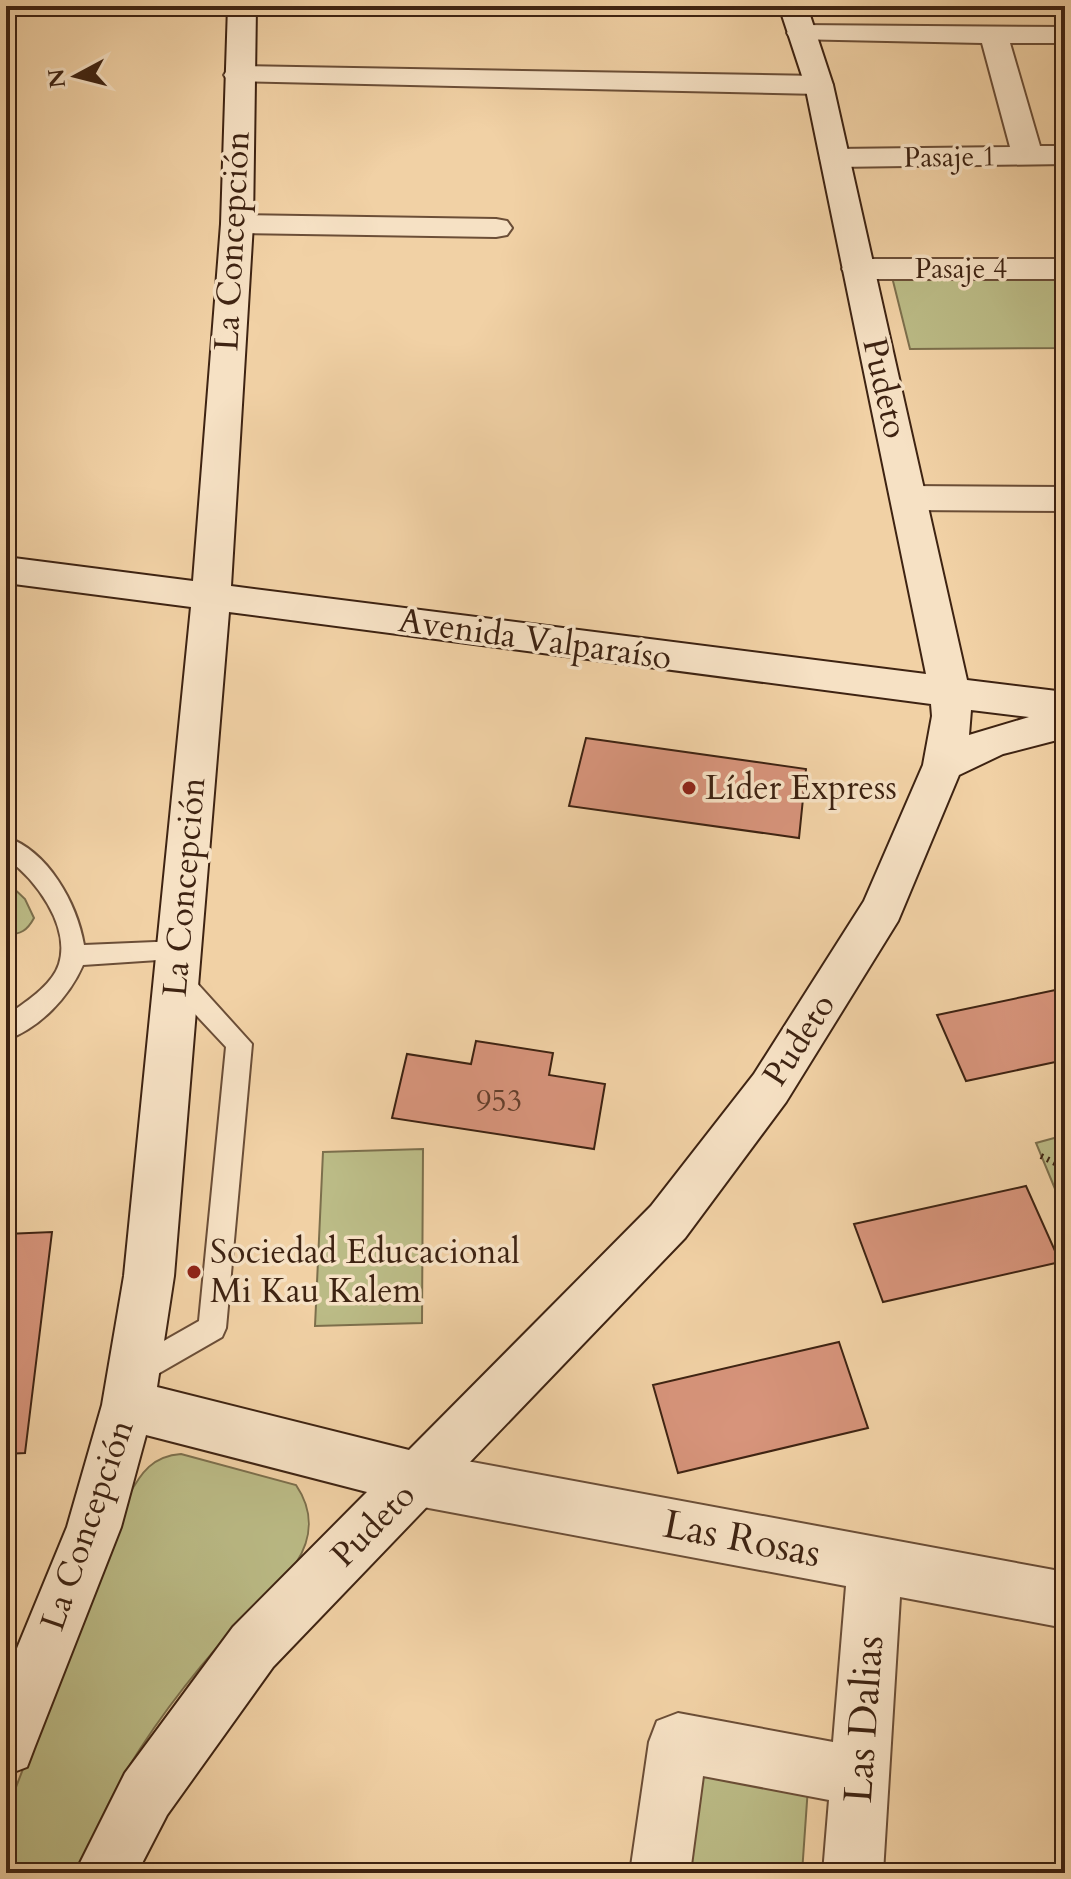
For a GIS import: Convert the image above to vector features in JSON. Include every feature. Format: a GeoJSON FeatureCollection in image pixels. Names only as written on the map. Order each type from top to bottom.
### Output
{"type":"FeatureCollection","features":[{"type":"Feature","properties":{"kind":"main road","name":"La Concepción"},"geometry":{"type":"LineString","coordinates":[[6,1746],[94,1527],[131,1390],[149,1276],[211,595],[237,224],[238,75],[242,6]]}},
{"type":"Feature","properties":{"kind":"main road"},"geometry":{"type":"LineString","coordinates":[[797,20],[994,35],[1065,35]]}},
{"type":"Feature","properties":{"kind":"main road","name":"Pudeto"},"geometry":{"type":"LineString","coordinates":[[105,1873],[146,1794],[253,1647],[668,1222],[770,1088],[883,909],[943,765],[952,716],[950,694],[819,85],[797,20]]}},
{"type":"Feature","properties":{"kind":"main road"},"geometry":{"type":"LineString","coordinates":[[994,35],[1028,156]]}},
{"type":"Feature","properties":{"kind":"main road"},"geometry":{"type":"LineString","coordinates":[[238,75],[819,85]]}},
{"type":"Feature","properties":{"kind":"main road","name":"Pasaje 1"},"geometry":{"type":"LineString","coordinates":[[835,158],[1065,155]]}},
{"type":"Feature","properties":{"kind":"main road"},"geometry":{"type":"LineString","coordinates":[[237,224],[496,228]]}},
{"type":"Feature","properties":{"kind":"main road","name":"Pasaje 4"},"geometry":{"type":"LineString","coordinates":[[858,269],[1065,269]]}},
{"type":"Feature","properties":{"kind":"main road"},"geometry":{"type":"LineString","coordinates":[[909,498],[1065,499]]}},
{"type":"Feature","properties":{"kind":"main road","name":"Avenida Valparaíso"},"geometry":{"type":"LineString","coordinates":[[6,570],[1065,707]]}},
{"type":"Feature","properties":{"kind":"main road"},"geometry":{"type":"LineString","coordinates":[[943,765],[992,742],[1065,723]]}},
{"type":"Feature","properties":{"kind":"main road","name":"Las Rosas"},"geometry":{"type":"LineString","coordinates":[[131,1390],[418,1479],[1065,1600]]}},
{"type":"Feature","properties":{"kind":"main road","name":"Las Dalias"},"geometry":{"type":"LineString","coordinates":[[853,1873],[875,1564]]}},
{"type":"Feature","properties":{"kind":"main road"},"geometry":{"type":"LineString","coordinates":[[660,1873],[678,1742],[860,1777]]}},
{"type":"Feature","properties":{"kind":"lane"},"geometry":{"type":"LineString","coordinates":[[6,846],[29,862],[48,882],[69,932],[74,955],[53,995],[6,1029]]}},
{"type":"Feature","properties":{"kind":"lane"},"geometry":{"type":"LineString","coordinates":[[74,955],[178,964],[239,1044],[212,1328],[131,1390]]}},
{"type":"Feature","properties":{"kind":"path"},"geometry":{"type":"LineString","coordinates":[[1041,1156],[1065,1168]]}},
{"type":"Feature","properties":{"kind":"green space"},"geometry":{"type":"Polygon","coordinates":[[[1062,271],[1065,285],[1065,348],[910,349],[891,273],[1062,271]]]}},
{"type":"Feature","properties":{"kind":"green space"},"geometry":{"type":"Polygon","coordinates":[[[6,881],[25,899],[34,918],[23,931],[6,935],[6,881]]]}},
{"type":"Feature","properties":{"kind":"green space"},"geometry":{"type":"Polygon","coordinates":[[[1065,1135],[1065,1213],[1036,1143],[1065,1135]]]}},
{"type":"Feature","properties":{"kind":"green space"},"geometry":{"type":"Polygon","coordinates":[[[423,1149],[422,1323],[315,1326],[323,1152],[423,1149]]]}},
{"type":"Feature","properties":{"kind":"green space"},"geometry":{"type":"Polygon","coordinates":[[[181,1454],[296,1485],[306,1504],[309,1524],[302,1553],[206,1660],[165,1713],[121,1781],[75,1873],[6,1873],[6,1813],[128,1497],[138,1480],[155,1462],[181,1454]]]}},
{"type":"Feature","properties":{"kind":"green space"},"geometry":{"type":"Polygon","coordinates":[[[693,1764],[808,1787],[802,1873],[679,1873],[693,1764]]]}},
{"type":"Feature","properties":{"kind":"building","name":"Líder Express"},"geometry":{"type":"Polygon","coordinates":[[[586,738],[806,769],[799,838],[569,806],[586,738]]]}},
{"type":"Feature","properties":{"kind":"building"},"geometry":{"type":"Polygon","coordinates":[[[1065,988],[1065,1060],[966,1081],[937,1015],[1065,988]]]}},
{"type":"Feature","properties":{"kind":"building"},"geometry":{"type":"Polygon","coordinates":[[[476,1041],[553,1053],[549,1075],[605,1084],[594,1149],[392,1118],[407,1054],[471,1064],[476,1041]]]}},
{"type":"Feature","properties":{"kind":"building"},"geometry":{"type":"Polygon","coordinates":[[[1026,1186],[1060,1262],[883,1302],[854,1224],[1026,1186]]]}},
{"type":"Feature","properties":{"kind":"building"},"geometry":{"type":"Polygon","coordinates":[[[52,1232],[25,1453],[6,1454],[6,1234],[52,1232]]]}},
{"type":"Feature","properties":{"kind":"building"},"geometry":{"type":"Polygon","coordinates":[[[839,1342],[868,1428],[678,1473],[653,1385],[839,1342]]]}},
{"type":"Feature","properties":{"kind":"place","name":"Líder Express"},"geometry":{"type":"Point","coordinates":[689,788]}},
{"type":"Feature","properties":{"kind":"place","name":"Sociedad Educacional Mi Kau Kalem"},"geometry":{"type":"Point","coordinates":[194,1272]}}]}
